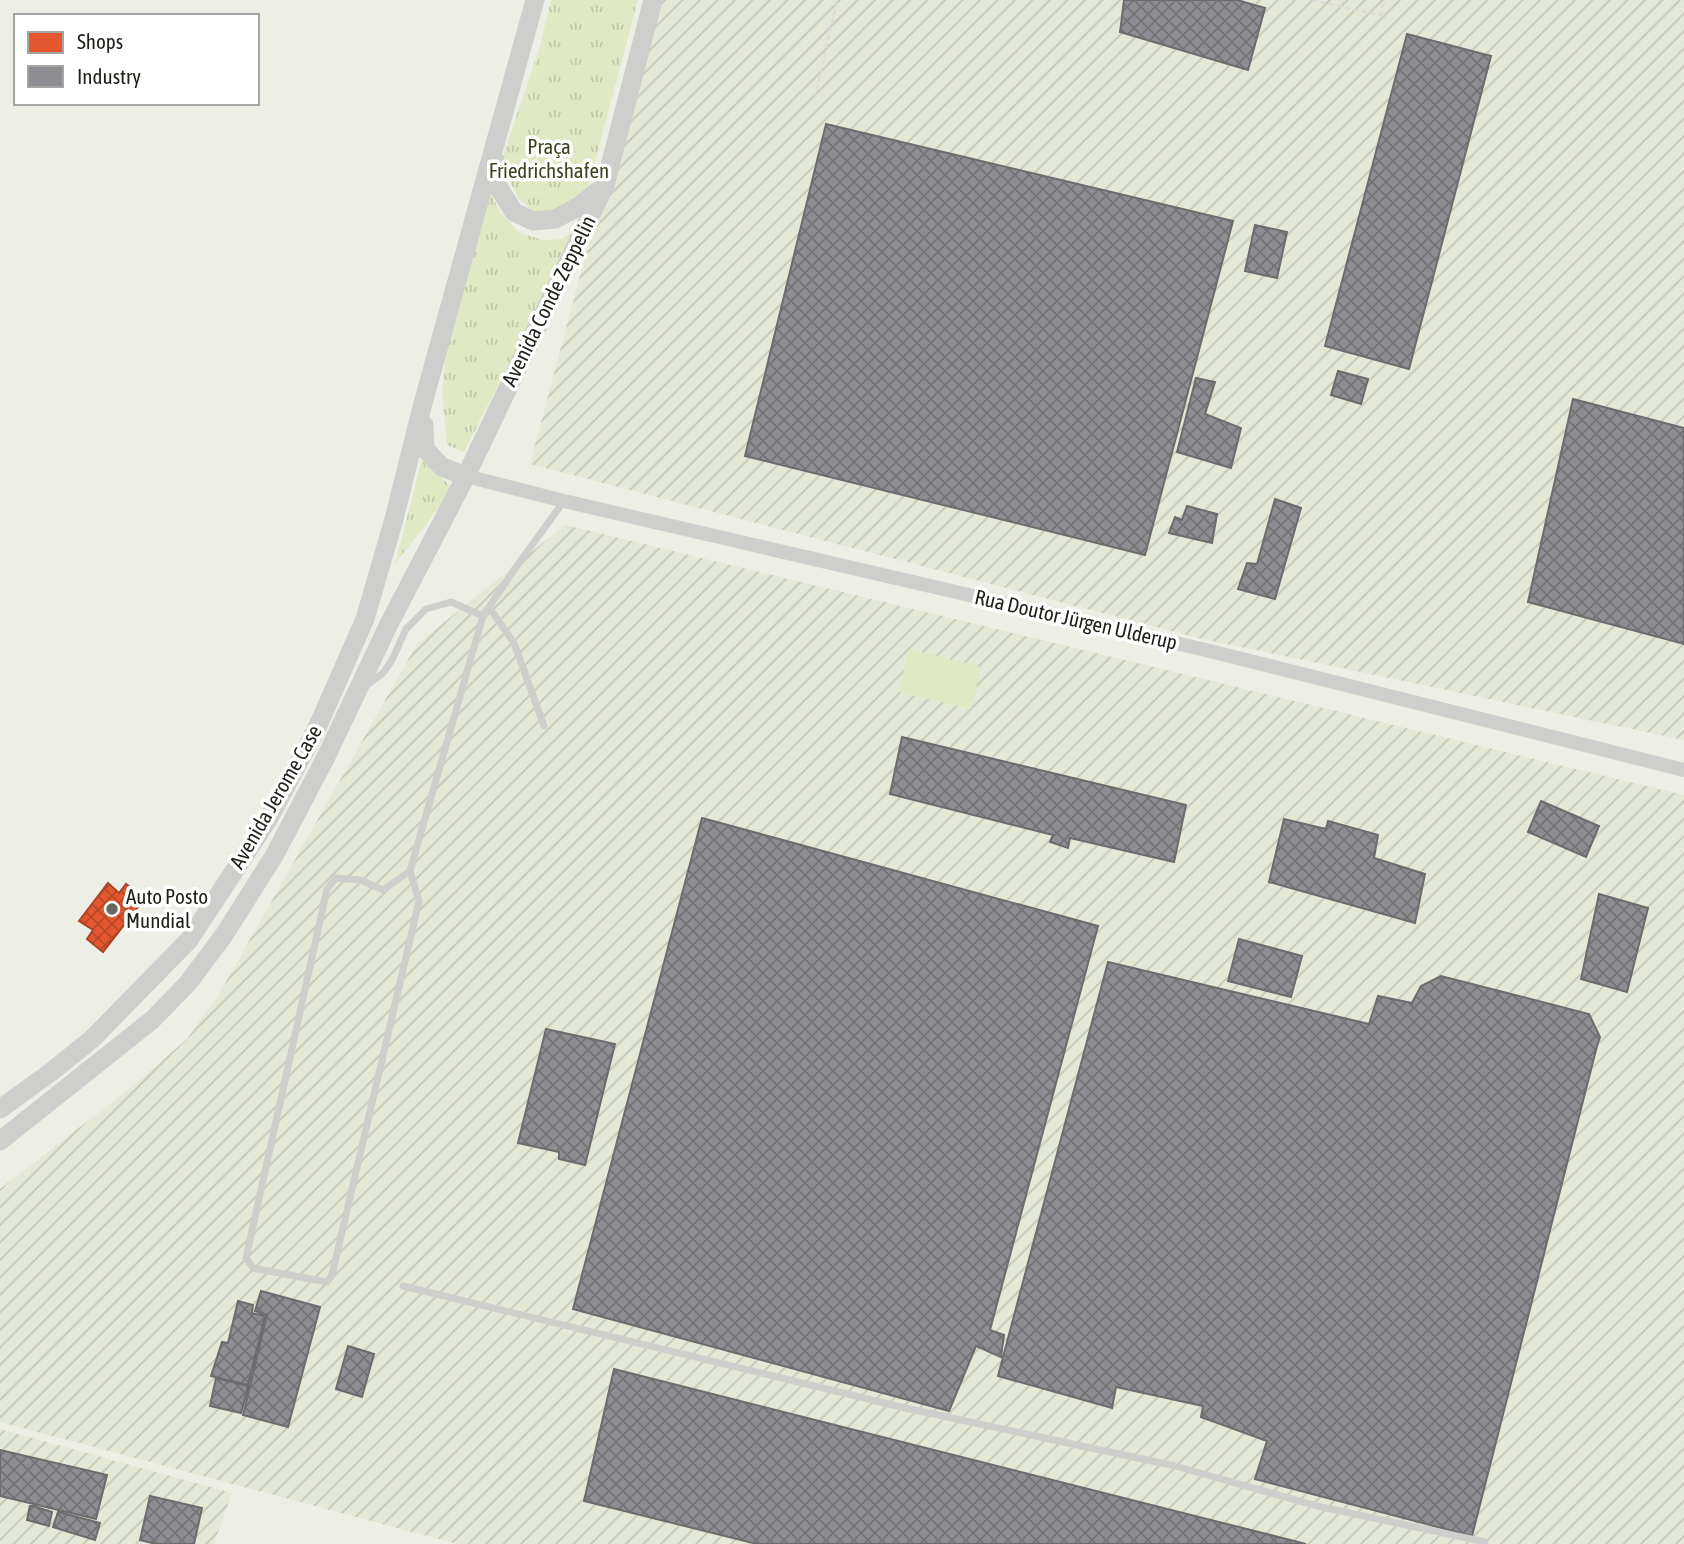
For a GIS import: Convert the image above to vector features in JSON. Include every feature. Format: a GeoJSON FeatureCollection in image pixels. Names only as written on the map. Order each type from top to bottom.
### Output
{"type":"FeatureCollection","features":[{"type":"Feature","properties":{"kind":"main road"},"geometry":{"type":"LineString","coordinates":[[466,476],[442,467],[425,449],[423,403],[535,0]]}},
{"type":"Feature","properties":{"kind":"main road","name":"Avenida Conde Zeppelin"},"geometry":{"type":"LineString","coordinates":[[466,476],[605,185],[653,0]]}},
{"type":"Feature","properties":{"kind":"main road"},"geometry":{"type":"LineString","coordinates":[[495,149],[497,185],[514,212],[533,221],[555,219],[578,207],[605,185]]}},
{"type":"Feature","properties":{"kind":"main road","name":"Avenida Jerome Case"},"geometry":{"type":"LineString","coordinates":[[0,1109],[92,1039],[189,940],[269,818],[317,728],[365,619],[423,403]]}},
{"type":"Feature","properties":{"kind":"main road","name":"Avenida Jerome Case"},"geometry":{"type":"LineString","coordinates":[[0,1141],[152,1020],[188,984],[224,935],[274,856],[466,476]]}},
{"type":"Feature","properties":{"kind":"street","name":"Rua Doutor Jürgen Ulderup"},"geometry":{"type":"LineString","coordinates":[[466,476],[1206,650],[1684,770]]}},
{"type":"Feature","properties":{"kind":"lane"},"geometry":{"type":"LineString","coordinates":[[410,871],[383,890],[361,880],[336,878],[327,889],[246,1258],[253,1268],[327,1282],[332,1275],[419,901],[410,871],[483,616],[564,501]]}},
{"type":"Feature","properties":{"kind":"lane"},"geometry":{"type":"LineString","coordinates":[[358,692],[383,673],[407,629],[426,610],[452,602],[483,616]]}},
{"type":"Feature","properties":{"kind":"lane"},"geometry":{"type":"LineString","coordinates":[[489,607],[514,643],[544,726]]}},
{"type":"Feature","properties":{"kind":"lane"},"geometry":{"type":"LineString","coordinates":[[403,1286],[905,1408],[1175,1466],[1317,1506],[1459,1541],[1485,1542]]}},
{"type":"Feature","properties":{"kind":"path"},"geometry":{"type":"LineString","coordinates":[[815,98],[837,0]]}},
{"type":"Feature","properties":{"kind":"path"},"geometry":{"type":"LineString","coordinates":[[1312,0],[1380,15],[1384,0]]}},
{"type":"Feature","properties":{"kind":"shaded area"},"geometry":{"type":"Polygon","coordinates":[[[653,0],[1684,0],[1684,740],[1198,638],[530,464],[653,0]]]}},
{"type":"Feature","properties":{"kind":"shaded area"},"geometry":{"type":"Polygon","coordinates":[[[565,525],[1684,795],[1684,1544],[457,1544],[0,1422],[0,1189],[134,1085],[187,1039],[219,994],[417,644],[565,525]]]}},
{"type":"Feature","properties":{"kind":"shaded area"},"geometry":{"type":"Polygon","coordinates":[[[0,1429],[232,1493],[214,1544],[0,1544],[0,1429]]]}},
{"type":"Feature","properties":{"kind":"green space","name":"Praça Friedrichshafen"},"geometry":{"type":"Polygon","coordinates":[[[551,0],[638,0],[585,199],[567,210],[535,213],[518,198],[501,162],[540,46],[551,0]]]}},
{"type":"Feature","properties":{"kind":"green space","name":"Praça Friedrichshafen"},"geometry":{"type":"Polygon","coordinates":[[[491,192],[500,213],[520,233],[543,240],[563,239],[579,226],[464,452],[447,445],[442,392],[450,309],[491,192]]]}},
{"type":"Feature","properties":{"kind":"green space"},"geometry":{"type":"Polygon","coordinates":[[[422,459],[453,489],[395,564],[422,459]]]}},
{"type":"Feature","properties":{"kind":"green space"},"geometry":{"type":"Polygon","coordinates":[[[909,649],[981,667],[971,709],[899,692],[909,649]]]}},
{"type":"Feature","properties":{"kind":"building: Shops","name":"Auto Posto Mundial"},"geometry":{"type":"Polygon","coordinates":[[[108,883],[119,893],[126,884],[145,898],[103,952],[87,939],[93,930],[79,921],[108,883]]]}},
{"type":"Feature","properties":{"kind":"building: Industry"},"geometry":{"type":"Polygon","coordinates":[[[1124,0],[1237,0],[1265,8],[1248,70],[1120,32],[1124,0]]]}},
{"type":"Feature","properties":{"kind":"building: Industry"},"geometry":{"type":"Polygon","coordinates":[[[1407,34],[1491,56],[1409,369],[1325,346],[1407,34]]]}},
{"type":"Feature","properties":{"kind":"building: Industry"},"geometry":{"type":"Polygon","coordinates":[[[826,124],[1233,221],[1145,555],[745,456],[826,124]]]}},
{"type":"Feature","properties":{"kind":"building: Industry"},"geometry":{"type":"Polygon","coordinates":[[[1255,225],[1287,232],[1277,278],[1245,271],[1255,225]]]}},
{"type":"Feature","properties":{"kind":"building: Industry"},"geometry":{"type":"Polygon","coordinates":[[[1338,371],[1368,379],[1361,404],[1331,395],[1338,371]]]}},
{"type":"Feature","properties":{"kind":"building: Industry"},"geometry":{"type":"Polygon","coordinates":[[[1196,378],[1215,382],[1205,414],[1241,428],[1231,468],[1177,452],[1196,378]]]}},
{"type":"Feature","properties":{"kind":"building: Industry"},"geometry":{"type":"Polygon","coordinates":[[[1573,399],[1684,428],[1684,644],[1528,602],[1573,399]]]}},
{"type":"Feature","properties":{"kind":"building: Industry"},"geometry":{"type":"Polygon","coordinates":[[[1275,499],[1301,508],[1275,599],[1238,589],[1247,563],[1257,564],[1275,499]]]}},
{"type":"Feature","properties":{"kind":"building: Industry"},"geometry":{"type":"Polygon","coordinates":[[[1187,506],[1217,514],[1212,543],[1169,533],[1175,517],[1182,520],[1187,506]]]}},
{"type":"Feature","properties":{"kind":"building: Industry"},"geometry":{"type":"Polygon","coordinates":[[[902,737],[1186,805],[1174,862],[1070,838],[1068,848],[1050,842],[1053,835],[890,794],[902,737]]]}},
{"type":"Feature","properties":{"kind":"building: Industry"},"geometry":{"type":"Polygon","coordinates":[[[1541,801],[1599,826],[1586,857],[1528,832],[1541,801]]]}},
{"type":"Feature","properties":{"kind":"building: Industry"},"geometry":{"type":"Polygon","coordinates":[[[702,818],[1098,926],[990,1330],[1004,1335],[1001,1357],[976,1346],[949,1411],[573,1309],[702,818]]]}},
{"type":"Feature","properties":{"kind":"building: Industry"},"geometry":{"type":"Polygon","coordinates":[[[1284,819],[1326,829],[1328,821],[1378,835],[1374,858],[1425,874],[1415,923],[1269,882],[1284,819]]]}},
{"type":"Feature","properties":{"kind":"building: Industry"},"geometry":{"type":"Polygon","coordinates":[[[1599,894],[1648,908],[1627,992],[1581,979],[1599,894]]]}},
{"type":"Feature","properties":{"kind":"building: Industry"},"geometry":{"type":"Polygon","coordinates":[[[1239,939],[1302,956],[1291,997],[1228,981],[1239,939]]]}},
{"type":"Feature","properties":{"kind":"building: Industry"},"geometry":{"type":"Polygon","coordinates":[[[1108,962],[1369,1024],[1378,996],[1412,1003],[1421,986],[1441,976],[1589,1014],[1600,1037],[1472,1536],[1255,1479],[1267,1441],[1201,1417],[1203,1406],[1116,1387],[1112,1408],[998,1376],[1108,962]]]}},
{"type":"Feature","properties":{"kind":"building: Industry"},"geometry":{"type":"Polygon","coordinates":[[[546,1029],[615,1044],[585,1165],[559,1159],[559,1152],[518,1143],[546,1029]]]}},
{"type":"Feature","properties":{"kind":"building: Industry"},"geometry":{"type":"Polygon","coordinates":[[[261,1291],[320,1307],[288,1427],[243,1415],[267,1315],[255,1311],[261,1291]]]}},
{"type":"Feature","properties":{"kind":"building: Industry"},"geometry":{"type":"Polygon","coordinates":[[[238,1301],[253,1305],[252,1313],[265,1316],[248,1385],[211,1376],[222,1342],[228,1343],[238,1301]]]}},
{"type":"Feature","properties":{"kind":"building: Industry"},"geometry":{"type":"Polygon","coordinates":[[[348,1346],[374,1354],[362,1397],[336,1389],[348,1346]]]}},
{"type":"Feature","properties":{"kind":"building: Industry"},"geometry":{"type":"Polygon","coordinates":[[[614,1369],[1306,1544],[757,1544],[584,1501],[614,1369]]]}},
{"type":"Feature","properties":{"kind":"building: Industry"},"geometry":{"type":"Polygon","coordinates":[[[216,1378],[248,1386],[241,1413],[210,1406],[216,1378]]]}},
{"type":"Feature","properties":{"kind":"building: Industry"},"geometry":{"type":"Polygon","coordinates":[[[0,1450],[107,1475],[96,1519],[0,1496],[0,1450]]]}},
{"type":"Feature","properties":{"kind":"building: Industry"},"geometry":{"type":"Polygon","coordinates":[[[150,1496],[202,1508],[194,1544],[156,1544],[140,1540],[150,1496]]]}},
{"type":"Feature","properties":{"kind":"building: Industry"},"geometry":{"type":"Polygon","coordinates":[[[30,1505],[52,1512],[49,1526],[27,1520],[30,1505]]]}},
{"type":"Feature","properties":{"kind":"building: Industry"},"geometry":{"type":"Polygon","coordinates":[[[58,1512],[100,1523],[95,1540],[53,1527],[58,1512]]]}},
{"type":"Feature","properties":{"kind":"place","name":"Auto Posto Mundial"},"geometry":{"type":"Point","coordinates":[112,909]}}]}
